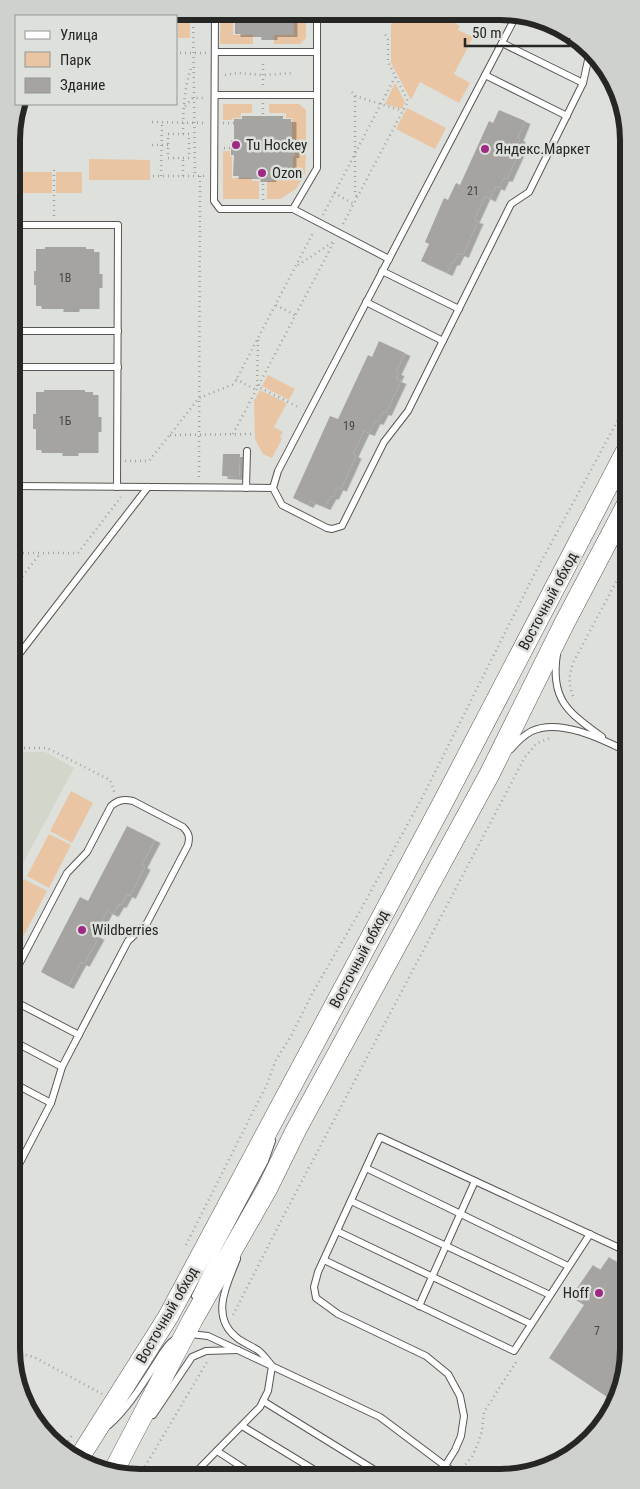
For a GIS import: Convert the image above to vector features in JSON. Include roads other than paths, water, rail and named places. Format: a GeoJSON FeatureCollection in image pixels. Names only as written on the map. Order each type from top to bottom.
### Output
{"type":"FeatureCollection","features":[{"type":"Feature","properties":{"kind":"main road","name":"Восточный обход"},"geometry":{"type":"LineString","coordinates":[[80,1445],[168,1317],[286,1098],[620,462]]}},
{"type":"Feature","properties":{"kind":"main road","name":"Восточный обход"},"geometry":{"type":"LineString","coordinates":[[116,1467],[196,1322],[296,1130],[489,775],[564,624],[620,517]]}},
{"type":"Feature","properties":{"kind":"lane"},"geometry":{"type":"LineString","coordinates":[[215,20],[214,201],[220,208],[293,209],[389,259]]}},
{"type":"Feature","properties":{"kind":"lane"},"geometry":{"type":"LineString","coordinates":[[293,209],[317,168],[317,20]]}},
{"type":"Feature","properties":{"kind":"lane"},"geometry":{"type":"LineString","coordinates":[[513,21],[278,471],[274,488],[282,505],[327,528],[332,529],[342,526],[384,442],[408,411],[511,204],[529,192],[583,83],[588,59]]}},
{"type":"Feature","properties":{"kind":"lane"},"geometry":{"type":"LineString","coordinates":[[502,43],[583,83]]}},
{"type":"Feature","properties":{"kind":"lane"},"geometry":{"type":"LineString","coordinates":[[215,52],[317,52]]}},
{"type":"Feature","properties":{"kind":"lane"},"geometry":{"type":"LineString","coordinates":[[485,75],[567,116]]}},
{"type":"Feature","properties":{"kind":"lane"},"geometry":{"type":"LineString","coordinates":[[215,96],[317,95]]}},
{"type":"Feature","properties":{"kind":"lane"},"geometry":{"type":"LineString","coordinates":[[20,225],[118,225],[117,487]]}},
{"type":"Feature","properties":{"kind":"lane"},"geometry":{"type":"LineString","coordinates":[[382,271],[459,309]]}},
{"type":"Feature","properties":{"kind":"lane"},"geometry":{"type":"LineString","coordinates":[[366,302],[443,341]]}},
{"type":"Feature","properties":{"kind":"lane"},"geometry":{"type":"LineString","coordinates":[[20,331],[118,331]]}},
{"type":"Feature","properties":{"kind":"lane"},"geometry":{"type":"LineString","coordinates":[[20,367],[118,367]]}},
{"type":"Feature","properties":{"kind":"lane"},"geometry":{"type":"LineString","coordinates":[[246,451],[246,488]]}},
{"type":"Feature","properties":{"kind":"lane"},"geometry":{"type":"LineString","coordinates":[[20,486],[274,488]]}},
{"type":"Feature","properties":{"kind":"lane"},"geometry":{"type":"LineString","coordinates":[[20,653],[148,487]]}},
{"type":"Feature","properties":{"kind":"lane"},"geometry":{"type":"LineString","coordinates":[[564,624],[556,656],[556,678],[560,696],[571,714],[607,741],[620,748]]}},
{"type":"Feature","properties":{"kind":"lane"},"geometry":{"type":"LineString","coordinates":[[489,775],[514,745],[532,731],[549,727],[568,728],[607,741]]}},
{"type":"Feature","properties":{"kind":"lane"},"geometry":{"type":"LineString","coordinates":[[20,963],[67,873],[87,852],[111,806],[117,801],[124,799],[141,805],[183,827],[188,832],[188,845],[147,922],[128,940],[62,1067],[51,1103],[20,1162]]}},
{"type":"Feature","properties":{"kind":"lane"},"geometry":{"type":"LineString","coordinates":[[20,1004],[79,1035]]}},
{"type":"Feature","properties":{"kind":"lane"},"geometry":{"type":"LineString","coordinates":[[20,1045],[62,1067]]}},
{"type":"Feature","properties":{"kind":"lane"},"geometry":{"type":"LineString","coordinates":[[20,1087],[51,1103]]}},
{"type":"Feature","properties":{"kind":"lane"},"geometry":{"type":"LineString","coordinates":[[80,1445],[121,1415],[171,1342],[196,1322],[220,1245],[265,1161],[286,1098]]}},
{"type":"Feature","properties":{"kind":"lane"},"geometry":{"type":"LineString","coordinates":[[443,1469],[461,1436],[464,1416],[460,1396],[448,1374],[426,1356],[338,1314],[316,1298],[314,1286],[324,1260],[380,1137],[620,1248]]}},
{"type":"Feature","properties":{"kind":"lane"},"geometry":{"type":"LineString","coordinates":[[366,1168],[568,1266]]}},
{"type":"Feature","properties":{"kind":"lane"},"geometry":{"type":"LineString","coordinates":[[418,1306],[476,1181]]}},
{"type":"Feature","properties":{"kind":"lane"},"geometry":{"type":"LineString","coordinates":[[200,1469],[260,1407],[268,1391],[272,1366],[260,1352],[236,1338],[226,1328],[221,1310],[227,1284],[266,1189]]}},
{"type":"Feature","properties":{"kind":"lane"},"geometry":{"type":"LineString","coordinates":[[351,1200],[550,1295]]}},
{"type":"Feature","properties":{"kind":"lane"},"geometry":{"type":"LineString","coordinates":[[337,1231],[531,1324]]}},
{"type":"Feature","properties":{"kind":"lane"},"geometry":{"type":"LineString","coordinates":[[324,1260],[514,1351],[590,1234]]}},
{"type":"Feature","properties":{"kind":"lane"},"geometry":{"type":"LineString","coordinates":[[196,1322],[239,1350],[380,1417],[450,1469]]}},
{"type":"Feature","properties":{"kind":"lane"},"geometry":{"type":"LineString","coordinates":[[150,1420],[192,1357],[206,1351],[239,1350]]}},
{"type":"Feature","properties":{"kind":"lane"},"geometry":{"type":"LineString","coordinates":[[263,1400],[373,1469]]}},
{"type":"Feature","properties":{"kind":"lane"},"geometry":{"type":"LineString","coordinates":[[242,1426],[314,1469]]}},
{"type":"Feature","properties":{"kind":"lane"},"geometry":{"type":"LineString","coordinates":[[117,1467],[144,1428]]}},
{"type":"Feature","properties":{"kind":"lane"},"geometry":{"type":"LineString","coordinates":[[217,1451],[245,1469]]}},
{"type":"Feature","properties":{"kind":"place","name":"Tu Hockey"},"geometry":{"type":"Point","coordinates":[236,145]}},
{"type":"Feature","properties":{"kind":"place","name":"Яндекс.Маркет"},"geometry":{"type":"Point","coordinates":[485,149]}},
{"type":"Feature","properties":{"kind":"place","name":"Ozon"},"geometry":{"type":"Point","coordinates":[262,173]}},
{"type":"Feature","properties":{"kind":"place","name":"Wildberries"},"geometry":{"type":"Point","coordinates":[82,930]}},
{"type":"Feature","properties":{"kind":"place","name":"Hoff"},"geometry":{"type":"Point","coordinates":[599,1293]}}]}
